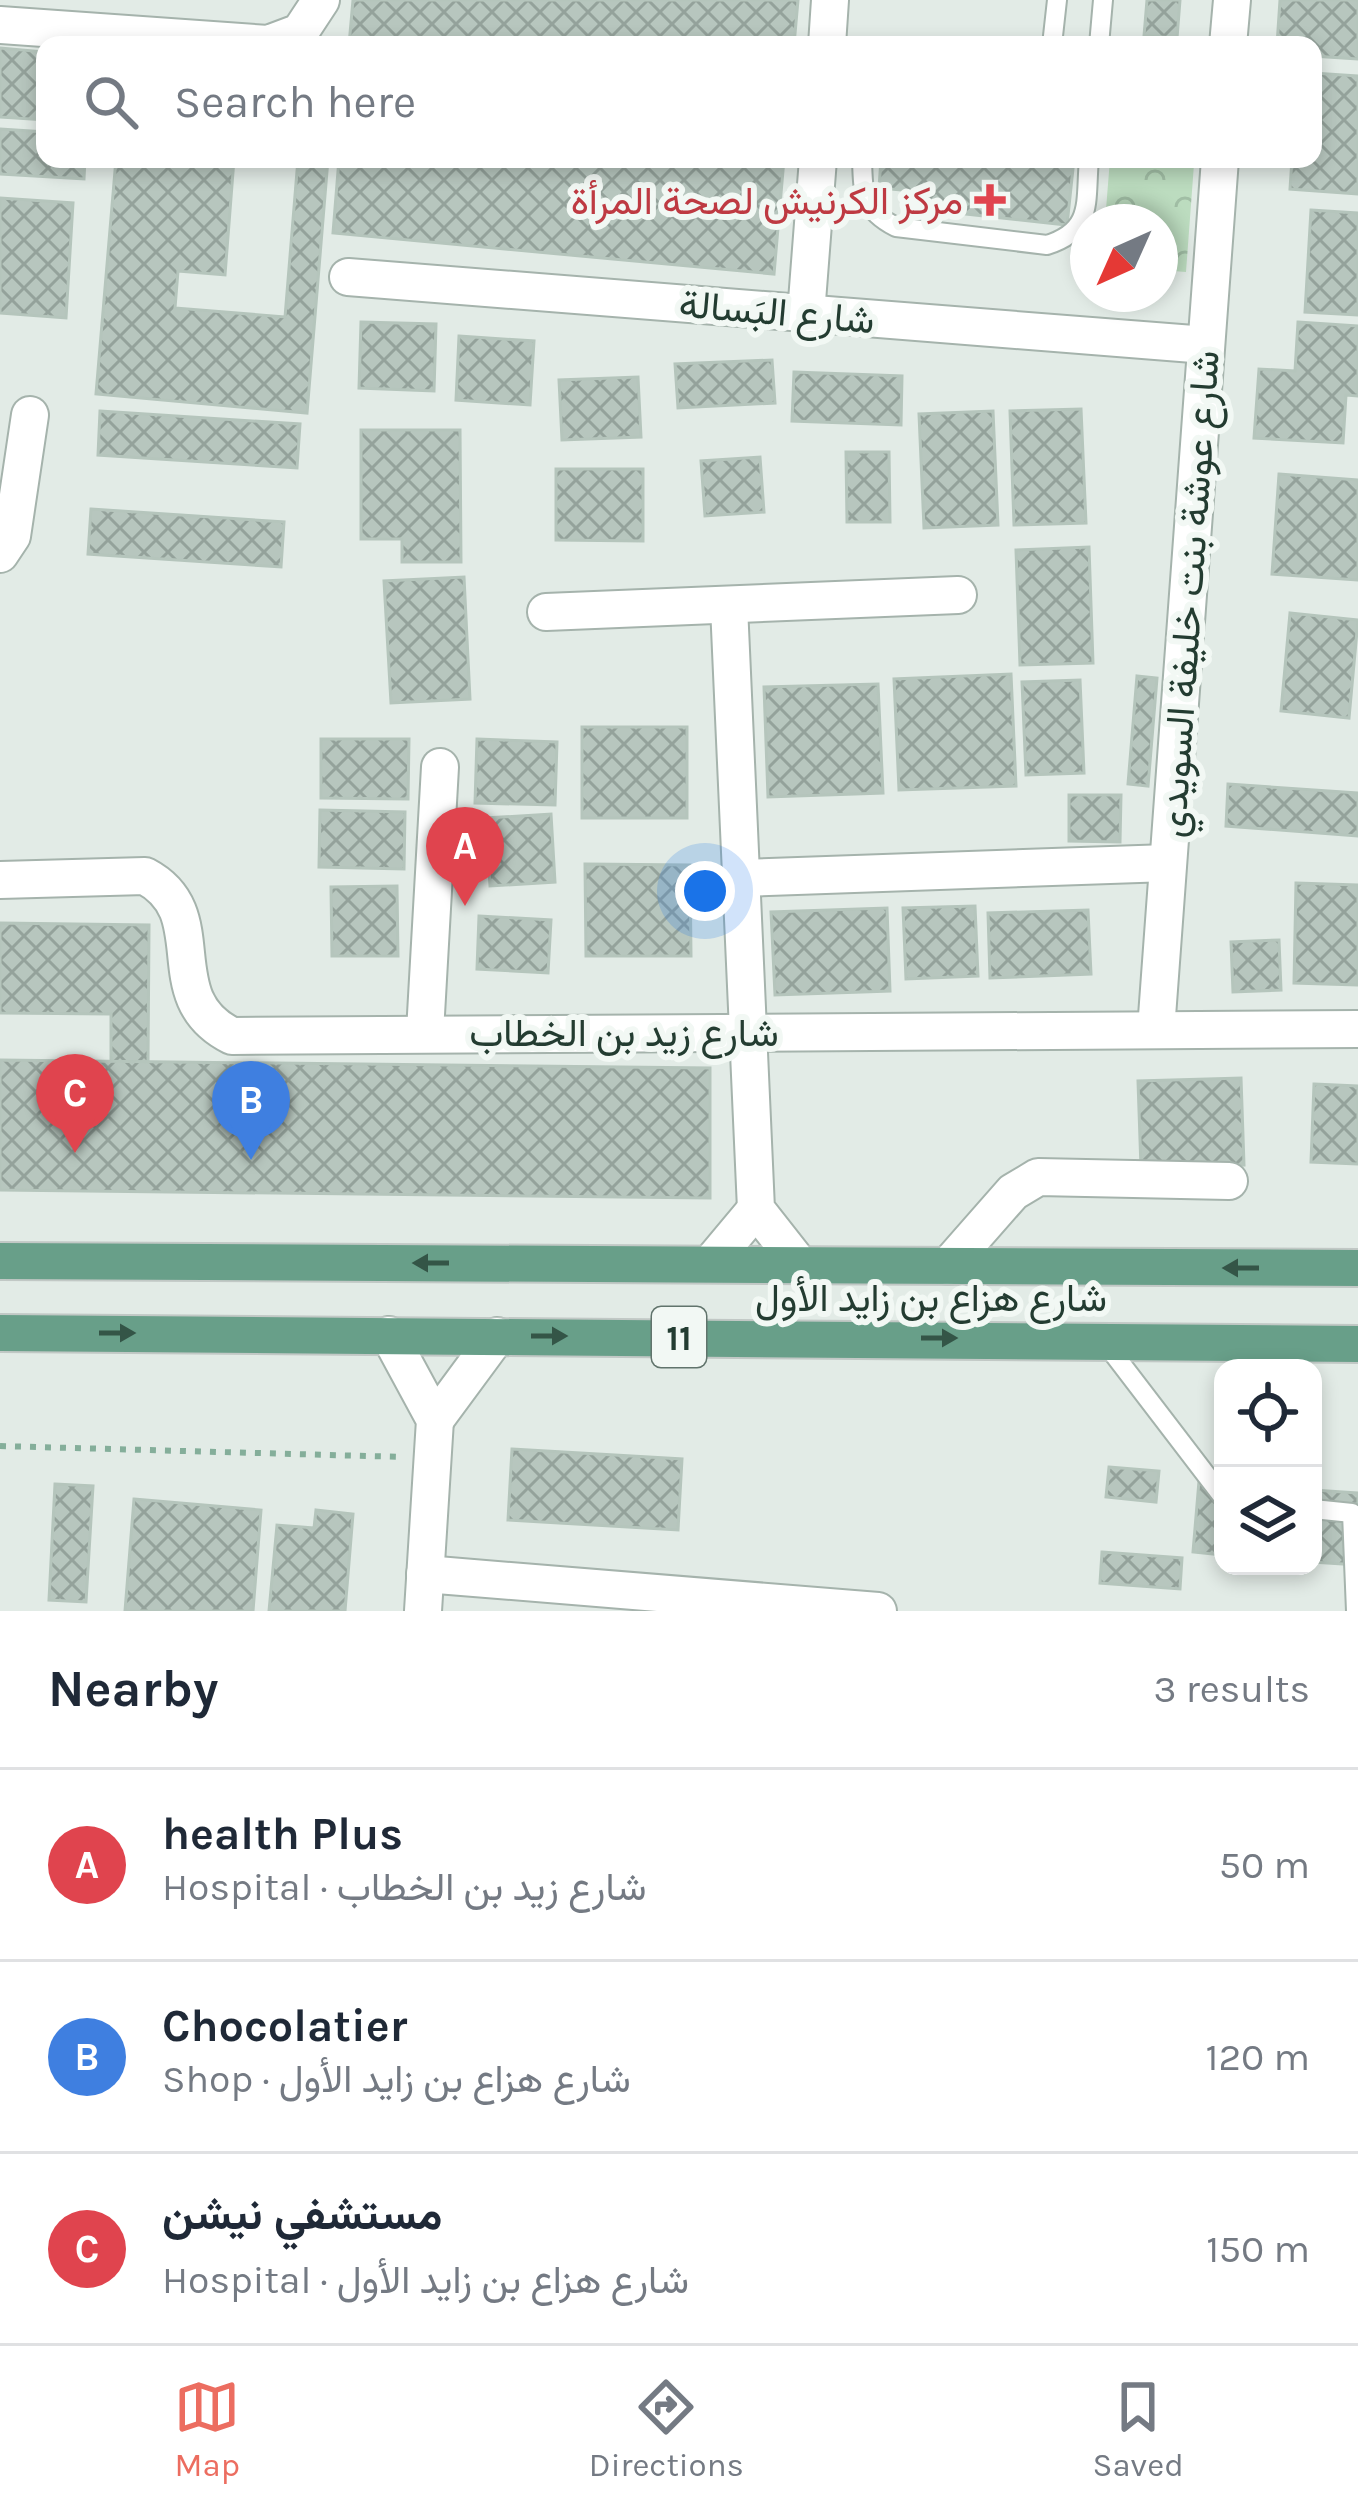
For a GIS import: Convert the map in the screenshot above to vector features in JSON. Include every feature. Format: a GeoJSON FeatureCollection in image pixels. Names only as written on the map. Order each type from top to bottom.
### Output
{"type":"FeatureCollection","features":[{"type":"Feature","properties":{"kind":"main road","name":"شارع هزاع بن زايد الأول"},"geometry":{"type":"LineString","coordinates":[[0,1261],[1358,1268]]}},
{"type":"Feature","properties":{"kind":"main road","name":"شارع هزاع بن زايد الأول"},"geometry":{"type":"LineString","coordinates":[[0,1333],[1358,1344]]}},
{"type":"Feature","properties":{"kind":"street"},"geometry":{"type":"LineString","coordinates":[[289,36],[300,32],[321,0]]}},
{"type":"Feature","properties":{"kind":"street"},"geometry":{"type":"LineString","coordinates":[[828,36],[830,0]]}},
{"type":"Feature","properties":{"kind":"street"},"geometry":{"type":"LineString","coordinates":[[1229,36],[1232,0]]}},
{"type":"Feature","properties":{"kind":"street"},"geometry":{"type":"LineString","coordinates":[[0,25],[155,36]]}},
{"type":"Feature","properties":{"kind":"street"},"geometry":{"type":"LineString","coordinates":[[806,314],[817,168]]}},
{"type":"Feature","properties":{"kind":"street","name":"شارع عوشة بنت خليفة السويدي"},"geometry":{"type":"LineString","coordinates":[[1156,1030],[1219,168]]}},
{"type":"Feature","properties":{"kind":"street","name":"شارع البَسالة"},"geometry":{"type":"LineString","coordinates":[[349,278],[1206,345]]}},
{"type":"Feature","properties":{"kind":"street"},"geometry":{"type":"LineString","coordinates":[[0,554],[12,536],[30,415]]}},
{"type":"Feature","properties":{"kind":"street"},"geometry":{"type":"LineString","coordinates":[[546,612],[958,595]]}},
{"type":"Feature","properties":{"kind":"street"},"geometry":{"type":"LineString","coordinates":[[729,606],[756,1209],[800,1265]]}},
{"type":"Feature","properties":{"kind":"street"},"geometry":{"type":"LineString","coordinates":[[425,1032],[440,767]]}},
{"type":"Feature","properties":{"kind":"street"},"geometry":{"type":"LineString","coordinates":[[741,878],[1168,863]]}},
{"type":"Feature","properties":{"kind":"street","name":"شارع زيد بن الخطاب"},"geometry":{"type":"LineString","coordinates":[[0,880],[145,876],[165,886],[180,906],[191,1002],[209,1024],[232,1036],[1358,1029]]}},
{"type":"Feature","properties":{"kind":"street"},"geometry":{"type":"LineString","coordinates":[[948,1266],[995,1210],[1021,1186],[1046,1175],[1229,1181]]}},
{"type":"Feature","properties":{"kind":"street"},"geometry":{"type":"LineString","coordinates":[[710,1264],[756,1209]]}},
{"type":"Feature","properties":{"kind":"street"},"geometry":{"type":"LineString","coordinates":[[995,1210],[1003,1242],[1023,1267]]}},
{"type":"Feature","properties":{"kind":"street"},"geometry":{"type":"LineString","coordinates":[[389,1335],[435,1420]]}},
{"type":"Feature","properties":{"kind":"street"},"geometry":{"type":"LineString","coordinates":[[497,1336],[435,1420],[424,1593],[878,1611]]}},
{"type":"Feature","properties":{"kind":"lane"},"geometry":{"type":"LineString","coordinates":[[1053,36],[1057,0]]}},
{"type":"Feature","properties":{"kind":"lane"},"geometry":{"type":"LineString","coordinates":[[1100,36],[1103,0]]}},
{"type":"Feature","properties":{"kind":"lane"},"geometry":{"type":"LineString","coordinates":[[862,168],[862,199],[877,217],[896,227],[1047,245],[1068,238],[1083,223],[1088,168]]}},
{"type":"Feature","properties":{"kind":"lane"},"geometry":{"type":"LineString","coordinates":[[1103,1340],[1214,1485]]}},
{"type":"Feature","properties":{"kind":"lane"},"geometry":{"type":"LineString","coordinates":[[1322,1509],[1355,1510],[1356,1611]]}},
{"type":"Feature","properties":{"kind":"path"},"geometry":{"type":"LineString","coordinates":[[0,1446],[432,1458]]}},
{"type":"Feature","properties":{"kind":"green space"},"geometry":{"type":"Polygon","coordinates":[[[1109,168],[1194,168],[1186,272],[1178,271],[1178,204],[1106,204],[1109,168]]]}},
{"type":"Feature","properties":{"kind":"building"},"geometry":{"type":"Polygon","coordinates":[[[353,0],[798,0],[795,36],[350,36],[353,0]]]}},
{"type":"Feature","properties":{"kind":"building"},"geometry":{"type":"Polygon","coordinates":[[[1147,0],[1180,0],[1177,36],[1144,36],[1147,0]]]}},
{"type":"Feature","properties":{"kind":"building"},"geometry":{"type":"Polygon","coordinates":[[[1280,0],[1358,0],[1358,59],[1322,57],[1322,36],[1278,36],[1280,0]]]}},
{"type":"Feature","properties":{"kind":"building"},"geometry":{"type":"Polygon","coordinates":[[[0,48],[36,51],[36,119],[0,117],[0,48]]]}},
{"type":"Feature","properties":{"kind":"building"},"geometry":{"type":"Polygon","coordinates":[[[1322,74],[1358,76],[1358,194],[1290,189],[1291,168],[1322,168],[1322,74]]]}},
{"type":"Feature","properties":{"kind":"building"},"geometry":{"type":"Polygon","coordinates":[[[0,129],[36,131],[36,168],[85,168],[84,179],[0,174],[0,129]]]}},
{"type":"Feature","properties":{"kind":"building"},"geometry":{"type":"Polygon","coordinates":[[[115,168],[233,168],[225,275],[178,271],[175,308],[285,317],[297,168],[327,168],[307,413],[96,394],[115,168]]]}},
{"type":"Feature","properties":{"kind":"building"},"geometry":{"type":"Polygon","coordinates":[[[338,168],[783,168],[774,274],[333,233],[338,168]]]}},
{"type":"Feature","properties":{"kind":"building","name":"مركز الكرنيش لصحة المرأة"},"geometry":{"type":"Polygon","coordinates":[[[880,168],[1073,168],[1067,225],[910,208],[912,191],[879,188],[880,168]]]}},
{"type":"Feature","properties":{"kind":"building"},"geometry":{"type":"Polygon","coordinates":[[[0,198],[73,203],[66,318],[0,313],[0,198]]]}},
{"type":"Feature","properties":{"kind":"building"},"geometry":{"type":"Polygon","coordinates":[[[1311,210],[1358,213],[1358,315],[1305,312],[1311,210]]]}},
{"type":"Feature","properties":{"kind":"building"},"geometry":{"type":"Polygon","coordinates":[[[361,322],[436,324],[434,391],[359,388],[361,322]]]}},
{"type":"Feature","properties":{"kind":"building"},"geometry":{"type":"Polygon","coordinates":[[[1298,322],[1358,326],[1358,396],[1346,395],[1343,443],[1254,438],[1259,369],[1295,371],[1298,322]]]}},
{"type":"Feature","properties":{"kind":"building"},"geometry":{"type":"Polygon","coordinates":[[[459,336],[534,341],[530,405],[456,400],[459,336]]]}},
{"type":"Feature","properties":{"kind":"building"},"geometry":{"type":"Polygon","coordinates":[[[772,360],[775,403],[678,408],[675,364],[772,360]]]}},
{"type":"Feature","properties":{"kind":"building"},"geometry":{"type":"Polygon","coordinates":[[[794,372],[902,376],[901,425],[792,421],[794,372]]]}},
{"type":"Feature","properties":{"kind":"building"},"geometry":{"type":"Polygon","coordinates":[[[638,377],[641,437],[562,440],[559,380],[638,377]]]}},
{"type":"Feature","properties":{"kind":"building"},"geometry":{"type":"Polygon","coordinates":[[[1081,409],[1086,523],[1014,525],[1010,411],[1081,409]]]}},
{"type":"Feature","properties":{"kind":"building"},"geometry":{"type":"Polygon","coordinates":[[[100,411],[300,424],[297,468],[98,455],[100,411]]]}},
{"type":"Feature","properties":{"kind":"building"},"geometry":{"type":"Polygon","coordinates":[[[993,411],[998,525],[924,528],[919,414],[993,411]]]}},
{"type":"Feature","properties":{"kind":"building"},"geometry":{"type":"Polygon","coordinates":[[[361,430],[460,430],[461,562],[402,562],[402,539],[361,539],[361,430]]]}},
{"type":"Feature","properties":{"kind":"building"},"geometry":{"type":"Polygon","coordinates":[[[846,452],[889,452],[890,522],[847,522],[846,452]]]}},
{"type":"Feature","properties":{"kind":"building"},"geometry":{"type":"Polygon","coordinates":[[[760,457],[764,512],[705,516],[701,461],[760,457]]]}},
{"type":"Feature","properties":{"kind":"building"},"geometry":{"type":"Polygon","coordinates":[[[556,469],[643,469],[643,541],[556,540],[556,469]]]}},
{"type":"Feature","properties":{"kind":"building"},"geometry":{"type":"Polygon","coordinates":[[[1279,474],[1358,480],[1358,580],[1272,574],[1279,474]]]}},
{"type":"Feature","properties":{"kind":"building"},"geometry":{"type":"Polygon","coordinates":[[[91,509],[284,522],[281,567],[88,554],[91,509]]]}},
{"type":"Feature","properties":{"kind":"building"},"geometry":{"type":"Polygon","coordinates":[[[1089,547],[1093,663],[1020,665],[1016,550],[1089,547]]]}},
{"type":"Feature","properties":{"kind":"building"},"geometry":{"type":"Polygon","coordinates":[[[464,577],[470,699],[391,703],[384,581],[464,577]]]}},
{"type":"Feature","properties":{"kind":"building"},"geometry":{"type":"Polygon","coordinates":[[[1290,613],[1358,620],[1349,718],[1281,711],[1290,613]]]}},
{"type":"Feature","properties":{"kind":"building"},"geometry":{"type":"Polygon","coordinates":[[[1011,674],[1016,786],[899,790],[894,679],[1011,674]]]}},
{"type":"Feature","properties":{"kind":"building"},"geometry":{"type":"Polygon","coordinates":[[[1137,676],[1157,678],[1148,786],[1128,784],[1137,676]]]}},
{"type":"Feature","properties":{"kind":"building"},"geometry":{"type":"Polygon","coordinates":[[[1080,680],[1084,773],[1026,775],[1022,682],[1080,680]]]}},
{"type":"Feature","properties":{"kind":"building"},"geometry":{"type":"Polygon","coordinates":[[[878,684],[883,793],[768,797],[764,687],[878,684]]]}},
{"type":"Feature","properties":{"kind":"building"},"geometry":{"type":"Polygon","coordinates":[[[582,727],[687,727],[687,818],[582,818],[582,727]]]}},
{"type":"Feature","properties":{"kind":"building"},"geometry":{"type":"Polygon","coordinates":[[[321,739],[409,739],[408,799],[321,798],[321,739]]]}},
{"type":"Feature","properties":{"kind":"building"},"geometry":{"type":"Polygon","coordinates":[[[477,739],[557,742],[555,805],[475,803],[477,739]]]}},
{"type":"Feature","properties":{"kind":"building"},"geometry":{"type":"Polygon","coordinates":[[[1228,784],[1358,793],[1358,836],[1226,826],[1228,784]]]}},
{"type":"Feature","properties":{"kind":"building"},"geometry":{"type":"Polygon","coordinates":[[[1069,795],[1121,795],[1120,842],[1069,841],[1069,795]]]}},
{"type":"Feature","properties":{"kind":"building"},"geometry":{"type":"Polygon","coordinates":[[[320,810],[405,812],[404,869],[319,867],[320,810]]]}},
{"type":"Feature","properties":{"kind":"building"},"geometry":{"type":"Polygon","coordinates":[[[551,814],[555,882],[490,886],[486,818],[551,814]]]}},
{"type":"Feature","properties":{"kind":"building"},"geometry":{"type":"Polygon","coordinates":[[[585,864],[690,865],[691,956],[586,956],[585,864]]]}},
{"type":"Feature","properties":{"kind":"building"},"geometry":{"type":"Polygon","coordinates":[[[1296,883],[1358,885],[1358,985],[1294,983],[1296,883]]]}},
{"type":"Feature","properties":{"kind":"building"},"geometry":{"type":"Polygon","coordinates":[[[397,886],[398,956],[332,956],[331,887],[397,886]]]}},
{"type":"Feature","properties":{"kind":"building"},"geometry":{"type":"Polygon","coordinates":[[[975,906],[978,976],[906,979],[903,908],[975,906]]]}},
{"type":"Feature","properties":{"kind":"building"},"geometry":{"type":"Polygon","coordinates":[[[887,908],[890,991],[775,995],[771,912],[887,908]]]}},
{"type":"Feature","properties":{"kind":"building"},"geometry":{"type":"Polygon","coordinates":[[[1088,910],[1091,974],[990,978],[988,913],[1088,910]]]}},
{"type":"Feature","properties":{"kind":"building"},"geometry":{"type":"Polygon","coordinates":[[[479,916],[551,920],[548,973],[477,969],[479,916]]]}},
{"type":"Feature","properties":{"kind":"building"},"geometry":{"type":"Polygon","coordinates":[[[0,923],[149,925],[148,1062],[111,1062],[111,1014],[0,1013],[0,923]]]}},
{"type":"Feature","properties":{"kind":"building"},"geometry":{"type":"Polygon","coordinates":[[[1279,940],[1281,990],[1233,992],[1231,942],[1279,940]]]}},
{"type":"Feature","properties":{"kind":"building"},"geometry":{"type":"Polygon","coordinates":[[[0,1060],[710,1068],[710,1198],[0,1190],[0,1060]]]}},
{"type":"Feature","properties":{"kind":"building"},"geometry":{"type":"Polygon","coordinates":[[[1241,1078],[1244,1165],[1141,1168],[1138,1081],[1241,1078]]]}},
{"type":"Feature","properties":{"kind":"building"},"geometry":{"type":"Polygon","coordinates":[[[1314,1084],[1358,1086],[1358,1164],[1311,1162],[1314,1084]]]}},
{"type":"Feature","properties":{"kind":"building"},"geometry":{"type":"Polygon","coordinates":[[[512,1449],[682,1459],[678,1530],[508,1520],[512,1449]]]}},
{"type":"Feature","properties":{"kind":"building"},"geometry":{"type":"Polygon","coordinates":[[[1109,1467],[1159,1471],[1156,1502],[1106,1497],[1109,1467]]]}},
{"type":"Feature","properties":{"kind":"building"},"geometry":{"type":"Polygon","coordinates":[[[1199,1481],[1214,1482],[1214,1554],[1193,1552],[1199,1481]]]}},
{"type":"Feature","properties":{"kind":"building"},"geometry":{"type":"Polygon","coordinates":[[[55,1484],[93,1486],[86,1602],[49,1600],[55,1484]]]}},
{"type":"Feature","properties":{"kind":"building"},"geometry":{"type":"Polygon","coordinates":[[[1322,1491],[1358,1493],[1358,1565],[1322,1563],[1322,1491]]]}},
{"type":"Feature","properties":{"kind":"building"},"geometry":{"type":"Polygon","coordinates":[[[134,1499],[261,1510],[253,1611],[125,1611],[134,1499]]]}},
{"type":"Feature","properties":{"kind":"building"},"geometry":{"type":"Polygon","coordinates":[[[316,1510],[353,1514],[345,1611],[269,1611],[277,1525],[314,1528],[316,1510]]]}},
{"type":"Feature","properties":{"kind":"building"},"geometry":{"type":"Polygon","coordinates":[[[1102,1552],[1182,1558],[1180,1589],[1100,1583],[1102,1552]]]}},
{"type":"Feature","properties":{"kind":"place","name":"مركز الكرنيش لصحة المرأة"},"geometry":{"type":"Point","coordinates":[990,200]}},
{"type":"Feature","properties":{"kind":"place","name":"health Plus"},"geometry":{"type":"Point","coordinates":[465,906]}},
{"type":"Feature","properties":{"kind":"place","name":"مستشفي نيشن"},"geometry":{"type":"Point","coordinates":[75,1153]}},
{"type":"Feature","properties":{"kind":"place","name":"Chocolatier"},"geometry":{"type":"Point","coordinates":[251,1160]}}]}
